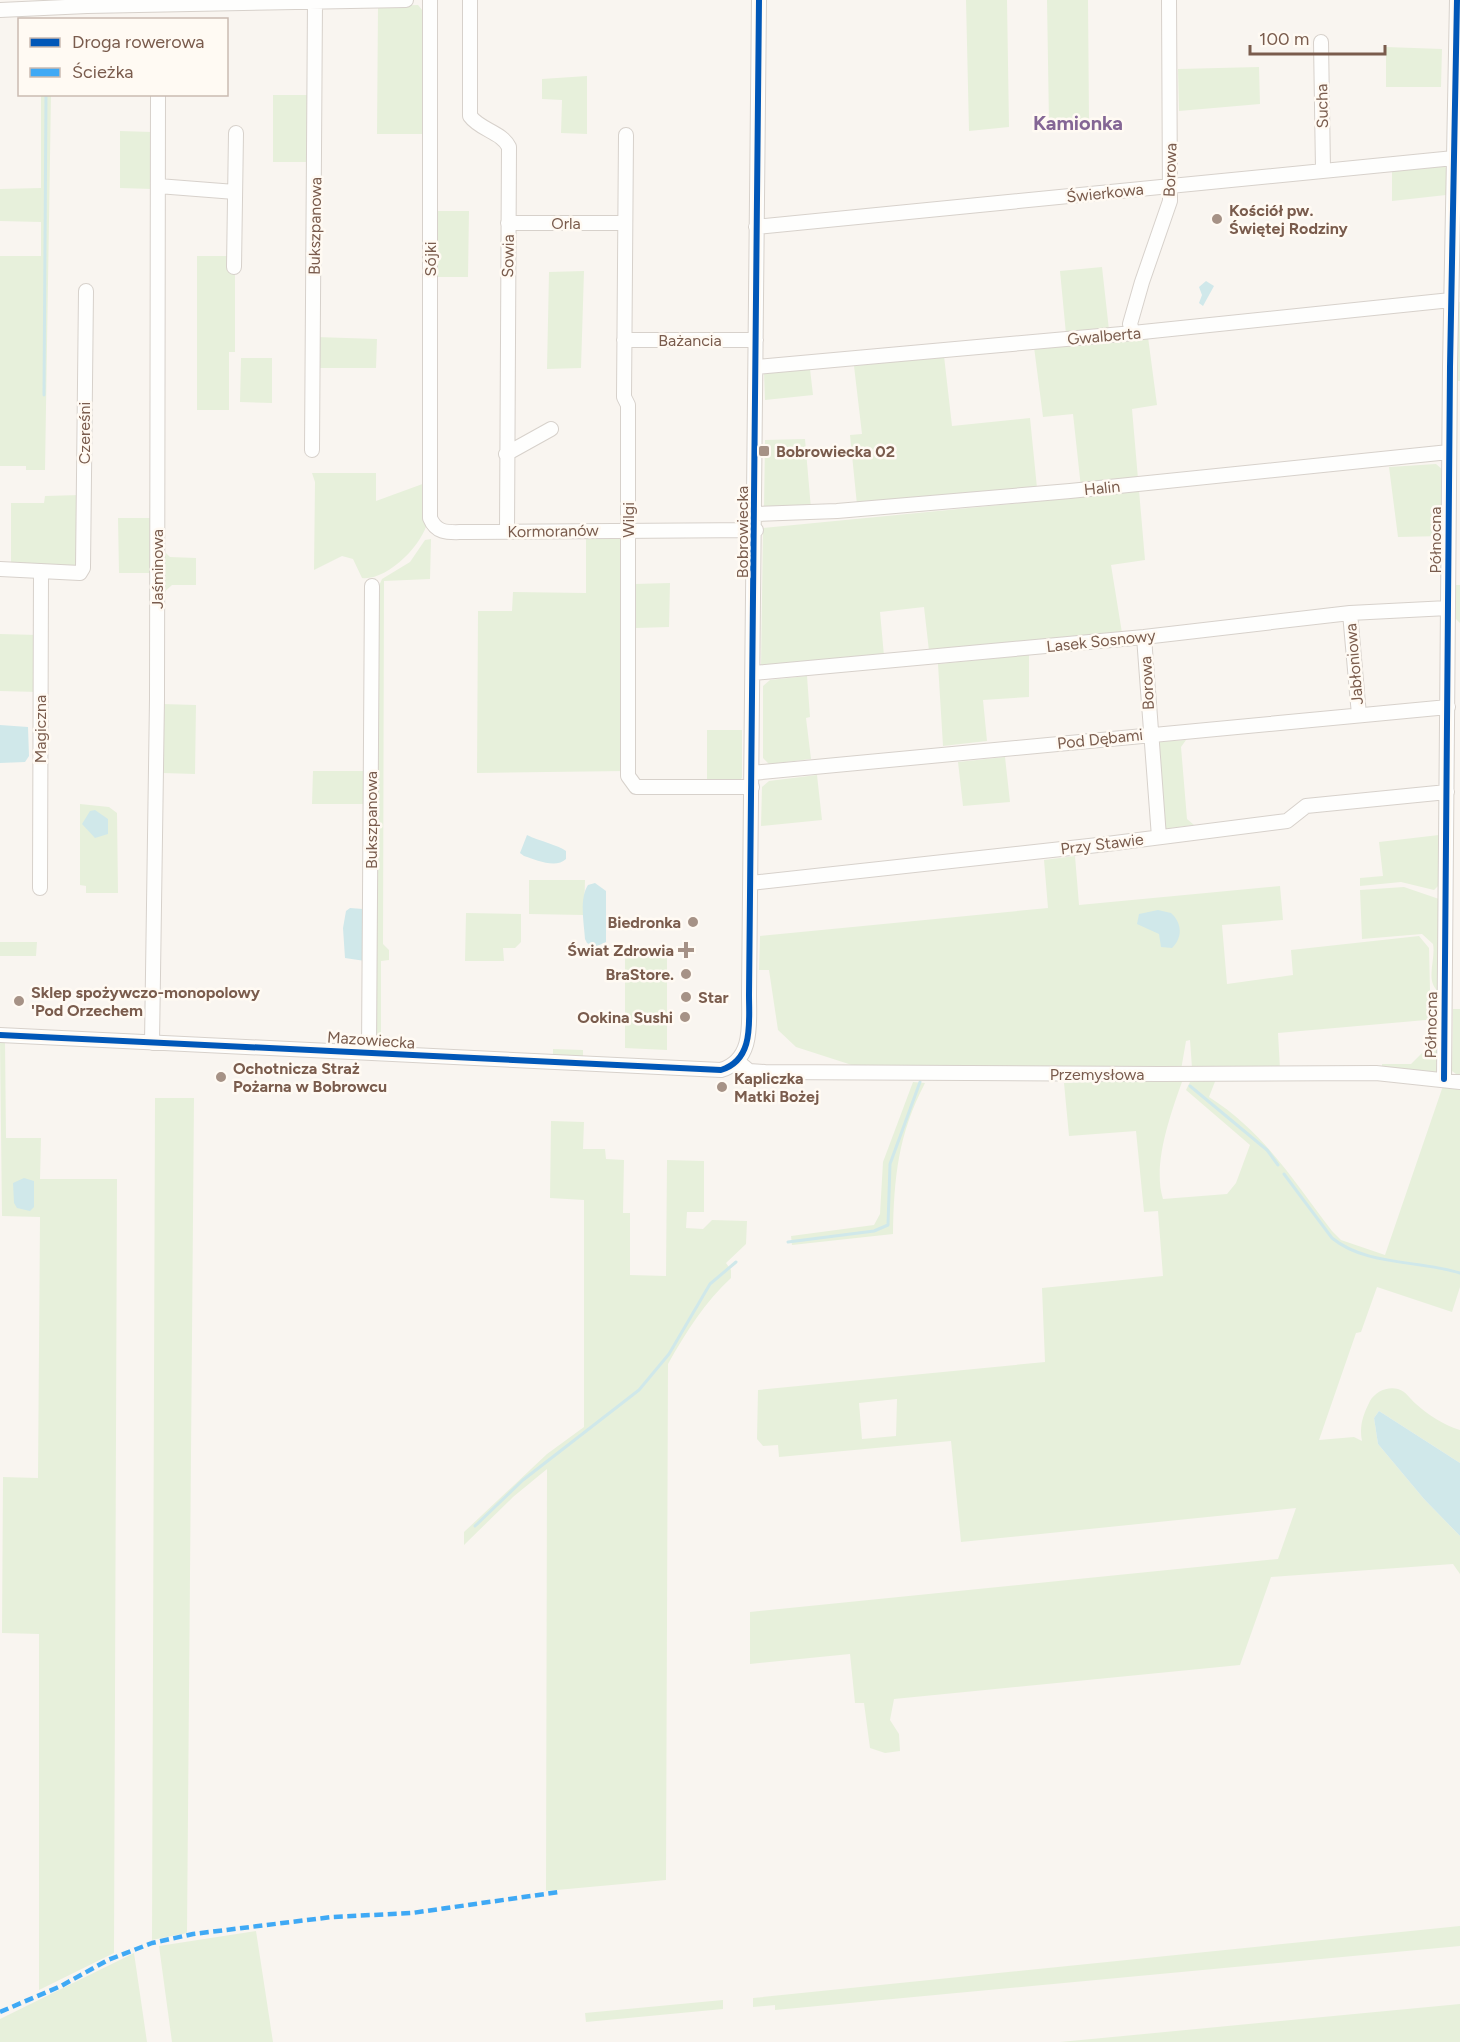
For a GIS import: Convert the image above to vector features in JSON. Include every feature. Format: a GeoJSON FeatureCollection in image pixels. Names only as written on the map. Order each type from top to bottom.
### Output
{"type":"FeatureCollection","features":[{"type":"Feature","properties":{"kind":"street"},"geometry":{"type":"LineString","coordinates":[[0,10],[87,6],[159,13],[315,2],[406,0]]}},
{"type":"Feature","properties":{"kind":"street","name":"Sójki"},"geometry":{"type":"LineString","coordinates":[[430,0],[430,518]]}},
{"type":"Feature","properties":{"kind":"street","name":"Sowia"},"geometry":{"type":"LineString","coordinates":[[470,0],[470,116],[504,140],[509,147],[507,531]]}},
{"type":"Feature","properties":{"kind":"street","name":"Bobrowiecka"},"geometry":{"type":"LineString","coordinates":[[737,1061],[746,1047],[748,1036],[756,530],[759,0]]}},
{"type":"Feature","properties":{"kind":"street","name":"Borowa"},"geometry":{"type":"LineString","coordinates":[[1133,333],[1130,324],[1170,201],[1172,186],[1169,0]]}},
{"type":"Feature","properties":{"kind":"street","name":"Północna"},"geometry":{"type":"LineString","coordinates":[[1444,1079],[1448,707],[1454,632],[1448,608],[1457,0]]}},
{"type":"Feature","properties":{"kind":"street","name":"Bukszpanowa"},"geometry":{"type":"LineString","coordinates":[[312,450],[315,2]]}},
{"type":"Feature","properties":{"kind":"street","name":"Sucha"},"geometry":{"type":"LineString","coordinates":[[1321,42],[1323,170]]}},
{"type":"Feature","properties":{"kind":"street","name":"Jaśminowa"},"geometry":{"type":"LineString","coordinates":[[152,1043],[157,699],[158,96]]}},
{"type":"Feature","properties":{"kind":"street"},"geometry":{"type":"LineString","coordinates":[[234,267],[236,133]]}},
{"type":"Feature","properties":{"kind":"street","name":"Wilgi"},"geometry":{"type":"LineString","coordinates":[[626,135],[624,396],[628,405],[628,776],[636,787],[752,780]]}},
{"type":"Feature","properties":{"kind":"street","name":"Świerkowa"},"geometry":{"type":"LineString","coordinates":[[756,227],[1454,158]]}},
{"type":"Feature","properties":{"kind":"street"},"geometry":{"type":"LineString","coordinates":[[158,186],[235,192]]}},
{"type":"Feature","properties":{"kind":"street","name":"Orla"},"geometry":{"type":"LineString","coordinates":[[508,223],[624,223]]}},
{"type":"Feature","properties":{"kind":"street","name":"Czereśni"},"geometry":{"type":"LineString","coordinates":[[42,571],[80,573],[83,568],[86,291]]}},
{"type":"Feature","properties":{"kind":"street","name":"Gwalberta"},"geometry":{"type":"LineString","coordinates":[[756,367],[1133,333],[1451,300]]}},
{"type":"Feature","properties":{"kind":"street","name":"Bażancia"},"geometry":{"type":"LineString","coordinates":[[624,340],[756,340]]}},
{"type":"Feature","properties":{"kind":"street"},"geometry":{"type":"LineString","coordinates":[[506,454],[550,429]]}},
{"type":"Feature","properties":{"kind":"street","name":"Halin"},"geometry":{"type":"LineString","coordinates":[[756,514],[837,511],[1046,493],[1449,452]]}},
{"type":"Feature","properties":{"kind":"street","name":"Kormoranów"},"geometry":{"type":"LineString","coordinates":[[430,518],[440,532],[756,530]]}},
{"type":"Feature","properties":{"kind":"street"},"geometry":{"type":"LineString","coordinates":[[0,569],[42,571]]}},
{"type":"Feature","properties":{"kind":"street","name":"Magiczna"},"geometry":{"type":"LineString","coordinates":[[40,888],[42,571]]}},
{"type":"Feature","properties":{"kind":"street","name":"Bukszpanowa"},"geometry":{"type":"LineString","coordinates":[[369,1053],[372,586]]}},
{"type":"Feature","properties":{"kind":"street","name":"Lasek Sosnowy"},"geometry":{"type":"LineString","coordinates":[[754,674],[1144,637],[1350,613],[1448,608]]}},
{"type":"Feature","properties":{"kind":"street","name":"Jabłoniowa"},"geometry":{"type":"LineString","coordinates":[[1350,613],[1359,715]]}},
{"type":"Feature","properties":{"kind":"street","name":"Borowa"},"geometry":{"type":"LineString","coordinates":[[1144,637],[1149,735],[1159,837]]}},
{"type":"Feature","properties":{"kind":"street","name":"Pod Dębami"},"geometry":{"type":"LineString","coordinates":[[752,780],[1149,735],[1448,707]]}},
{"type":"Feature","properties":{"kind":"street","name":"Przy Stawie"},"geometry":{"type":"LineString","coordinates":[[751,883],[1287,821],[1306,807],[1447,792]]}},
{"type":"Feature","properties":{"kind":"street","name":"Mazowiecka"},"geometry":{"type":"LineString","coordinates":[[0,1035],[721,1070],[737,1061]]}},
{"type":"Feature","properties":{"kind":"street","name":"Przemysłowa"},"geometry":{"type":"LineString","coordinates":[[737,1061],[749,1071],[765,1072],[1136,1074],[1376,1072],[1460,1082]]}},
{"type":"Feature","properties":{"kind":"green space"},"geometry":{"type":"Polygon","coordinates":[[[966,0],[1007,0],[1009,127],[969,131],[966,0]]]}},
{"type":"Feature","properties":{"kind":"green space"},"geometry":{"type":"Polygon","coordinates":[[[1047,0],[1088,0],[1089,120],[1049,124],[1047,0]]]}},
{"type":"Feature","properties":{"kind":"green space"},"geometry":{"type":"Polygon","coordinates":[[[418,5],[423,11],[423,134],[377,134],[378,6],[418,5]]]}},
{"type":"Feature","properties":{"kind":"green space"},"geometry":{"type":"Polygon","coordinates":[[[1386,47],[1442,49],[1441,87],[1386,87],[1386,47]]]}},
{"type":"Feature","properties":{"kind":"green space"},"geometry":{"type":"Polygon","coordinates":[[[1259,67],[1260,104],[1179,111],[1178,69],[1259,67]]]}},
{"type":"Feature","properties":{"kind":"green space"},"geometry":{"type":"Polygon","coordinates":[[[587,76],[587,134],[561,133],[562,100],[542,99],[542,79],[587,76]]]}},
{"type":"Feature","properties":{"kind":"green space"},"geometry":{"type":"Polygon","coordinates":[[[273,95],[313,95],[313,162],[273,162],[273,95]]]}},
{"type":"Feature","properties":{"kind":"green space"},"geometry":{"type":"Polygon","coordinates":[[[41,96],[51,96],[45,470],[26,470],[26,466],[0,466],[0,256],[41,256],[41,222],[0,221],[0,189],[41,188],[41,96]]]}},
{"type":"Feature","properties":{"kind":"green space"},"geometry":{"type":"Polygon","coordinates":[[[120,131],[152,132],[152,189],[120,188],[120,131]]]}},
{"type":"Feature","properties":{"kind":"green space"},"geometry":{"type":"Polygon","coordinates":[[[1442,163],[1447,169],[1446,195],[1392,201],[1392,170],[1442,163]]]}},
{"type":"Feature","properties":{"kind":"green space"},"geometry":{"type":"Polygon","coordinates":[[[435,211],[469,211],[468,277],[435,277],[435,211]]]}},
{"type":"Feature","properties":{"kind":"green space"},"geometry":{"type":"Polygon","coordinates":[[[197,256],[230,256],[235,271],[235,352],[229,352],[229,410],[197,410],[197,256]]]}},
{"type":"Feature","properties":{"kind":"green space"},"geometry":{"type":"Polygon","coordinates":[[[1102,267],[1109,330],[1066,334],[1060,271],[1102,267]]]}},
{"type":"Feature","properties":{"kind":"green space"},"geometry":{"type":"Polygon","coordinates":[[[584,271],[581,368],[547,369],[549,272],[584,271]]]}},
{"type":"Feature","properties":{"kind":"green space"},"geometry":{"type":"Polygon","coordinates":[[[1458,302],[1460,302],[1460,381],[1458,381],[1458,302]]]}},
{"type":"Feature","properties":{"kind":"green space"},"geometry":{"type":"Polygon","coordinates":[[[316,337],[377,339],[376,368],[316,368],[316,337]]]}},
{"type":"Feature","properties":{"kind":"green space"},"geometry":{"type":"Polygon","coordinates":[[[1148,337],[1157,405],[1132,409],[1145,560],[1111,565],[1122,633],[929,651],[924,607],[880,612],[884,656],[761,667],[763,528],[1082,497],[1073,414],[1043,417],[1034,347],[1148,337]]]}},
{"type":"Feature","properties":{"kind":"green space"},"geometry":{"type":"Polygon","coordinates":[[[944,356],[952,426],[1030,418],[1037,488],[857,505],[850,435],[862,434],[854,366],[944,356]]]}},
{"type":"Feature","properties":{"kind":"green space"},"geometry":{"type":"Polygon","coordinates":[[[241,358],[272,358],[272,403],[240,402],[241,358]]]}},
{"type":"Feature","properties":{"kind":"green space"},"geometry":{"type":"Polygon","coordinates":[[[810,369],[813,395],[765,400],[764,373],[810,369]]]}},
{"type":"Feature","properties":{"kind":"green space"},"geometry":{"type":"Polygon","coordinates":[[[805,439],[811,509],[764,508],[765,440],[805,439]]]}},
{"type":"Feature","properties":{"kind":"green space"},"geometry":{"type":"Polygon","coordinates":[[[1436,464],[1443,470],[1444,536],[1398,537],[1389,467],[1436,464]]]}},
{"type":"Feature","properties":{"kind":"green space"},"geometry":{"type":"Polygon","coordinates":[[[312,473],[376,473],[376,501],[428,482],[429,506],[425,530],[412,550],[393,568],[382,574],[362,578],[353,559],[342,556],[314,570],[315,482],[312,473]]]}},
{"type":"Feature","properties":{"kind":"green space"},"geometry":{"type":"Polygon","coordinates":[[[81,495],[78,567],[11,565],[11,503],[44,503],[45,496],[81,495]]]}},
{"type":"Feature","properties":{"kind":"green space"},"geometry":{"type":"Polygon","coordinates":[[[118,518],[152,518],[152,573],[119,573],[118,518]]]}},
{"type":"Feature","properties":{"kind":"green space"},"geometry":{"type":"Polygon","coordinates":[[[586,534],[627,534],[626,771],[477,773],[478,611],[512,611],[513,592],[586,593],[586,534]]]}},
{"type":"Feature","properties":{"kind":"green space"},"geometry":{"type":"Polygon","coordinates":[[[431,539],[430,579],[384,581],[383,944],[389,950],[389,960],[381,961],[381,1048],[375,1047],[378,588],[382,579],[410,562],[425,540],[431,539]]]}},
{"type":"Feature","properties":{"kind":"green space"},"geometry":{"type":"Polygon","coordinates":[[[163,550],[170,557],[196,558],[196,585],[172,585],[162,594],[163,550]]]}},
{"type":"Feature","properties":{"kind":"green space"},"geometry":{"type":"Polygon","coordinates":[[[670,583],[669,627],[636,628],[634,624],[634,584],[670,583]]]}},
{"type":"Feature","properties":{"kind":"green space"},"geometry":{"type":"Polygon","coordinates":[[[1455,585],[1460,585],[1460,623],[1454,617],[1455,585]]]}},
{"type":"Feature","properties":{"kind":"green space"},"geometry":{"type":"Polygon","coordinates":[[[0,634],[38,635],[38,692],[0,691],[0,634]]]}},
{"type":"Feature","properties":{"kind":"green space"},"geometry":{"type":"Polygon","coordinates":[[[1029,655],[1029,697],[983,700],[987,741],[943,746],[938,664],[1029,655]]]}},
{"type":"Feature","properties":{"kind":"green space"},"geometry":{"type":"Polygon","coordinates":[[[807,676],[810,717],[806,718],[811,759],[769,764],[763,758],[763,686],[770,680],[807,676]]]}},
{"type":"Feature","properties":{"kind":"green space"},"geometry":{"type":"Polygon","coordinates":[[[162,704],[196,705],[195,774],[163,773],[162,704]]]}},
{"type":"Feature","properties":{"kind":"green space"},"geometry":{"type":"Polygon","coordinates":[[[707,730],[742,730],[742,778],[738,781],[707,782],[707,730]]]}},
{"type":"Feature","properties":{"kind":"green space"},"geometry":{"type":"Polygon","coordinates":[[[1186,740],[1181,747],[1187,819],[1194,825],[1163,829],[1156,742],[1186,740]]]}},
{"type":"Feature","properties":{"kind":"green space"},"geometry":{"type":"Polygon","coordinates":[[[1005,757],[1010,802],[963,806],[958,762],[1005,757]]]}},
{"type":"Feature","properties":{"kind":"green space"},"geometry":{"type":"Polygon","coordinates":[[[313,771],[368,771],[367,804],[312,804],[313,771]]]}},
{"type":"Feature","properties":{"kind":"green space"},"geometry":{"type":"Polygon","coordinates":[[[817,775],[822,820],[761,826],[762,787],[769,781],[817,775]]]}},
{"type":"Feature","properties":{"kind":"green space"},"geometry":{"type":"Polygon","coordinates":[[[80,804],[109,807],[117,813],[118,893],[86,893],[86,886],[80,885],[80,804]]]}},
{"type":"Feature","properties":{"kind":"green space"},"geometry":{"type":"Polygon","coordinates":[[[1439,835],[1439,885],[1434,890],[1401,882],[1360,886],[1360,878],[1383,876],[1379,842],[1439,835]]]}},
{"type":"Feature","properties":{"kind":"green space"},"geometry":{"type":"Polygon","coordinates":[[[1075,856],[1079,905],[1280,886],[1283,920],[1222,925],[1227,984],[1293,975],[1291,950],[1419,936],[1429,948],[1430,990],[1433,995],[1442,998],[1440,1032],[1429,1032],[1426,1020],[1278,1033],[1280,1069],[1192,1068],[1190,1040],[1186,1041],[1181,1070],[858,1067],[796,1047],[778,1030],[769,970],[759,970],[760,936],[1048,908],[1044,860],[1075,856]]]}},
{"type":"Feature","properties":{"kind":"green space"},"geometry":{"type":"Polygon","coordinates":[[[529,880],[585,880],[584,915],[529,914],[529,880]]]}},
{"type":"Feature","properties":{"kind":"green space"},"geometry":{"type":"Polygon","coordinates":[[[1404,887],[1439,899],[1438,991],[1434,987],[1431,976],[1433,944],[1422,934],[1362,939],[1360,890],[1404,887]]]}},
{"type":"Feature","properties":{"kind":"green space"},"geometry":{"type":"Polygon","coordinates":[[[466,913],[521,914],[521,942],[515,948],[503,948],[504,961],[465,961],[466,913]]]}},
{"type":"Feature","properties":{"kind":"green space"},"geometry":{"type":"Polygon","coordinates":[[[0,942],[37,942],[36,956],[0,956],[0,942]]]}},
{"type":"Feature","properties":{"kind":"green space"},"geometry":{"type":"Polygon","coordinates":[[[625,949],[667,949],[667,1050],[625,1048],[625,949]]]}},
{"type":"Feature","properties":{"kind":"green space"},"geometry":{"type":"Polygon","coordinates":[[[1453,1009],[1460,1009],[1460,1077],[1452,1071],[1453,1009]]]}},
{"type":"Feature","properties":{"kind":"green space"},"geometry":{"type":"Polygon","coordinates":[[[1426,1038],[1440,1038],[1442,1061],[1436,1062],[1437,1067],[1442,1067],[1437,1073],[1382,1069],[1382,1064],[1411,1064],[1426,1049],[1426,1038]]]}},
{"type":"Feature","properties":{"kind":"green space"},"geometry":{"type":"Polygon","coordinates":[[[0,1041],[5,1041],[6,1138],[41,1138],[40,1179],[117,1179],[114,1953],[39,1990],[39,1634],[2,1633],[3,1477],[38,1478],[40,1217],[2,1216],[0,1041]]]}},
{"type":"Feature","properties":{"kind":"green space"},"geometry":{"type":"Polygon","coordinates":[[[553,1049],[583,1050],[583,1057],[553,1056],[553,1049]]]}},
{"type":"Feature","properties":{"kind":"green space"},"geometry":{"type":"Polygon","coordinates":[[[1183,1079],[1168,1123],[1161,1155],[1160,1185],[1163,1199],[1227,1194],[1236,1183],[1250,1145],[1186,1090],[1190,1082],[1216,1079],[1209,1097],[1262,1141],[1332,1231],[1341,1240],[1385,1255],[1444,1083],[1460,1090],[1460,1287],[1452,1312],[1377,1287],[1361,1332],[1356,1333],[1319,1440],[1354,1437],[1362,1441],[1362,1421],[1370,1401],[1378,1392],[1390,1388],[1404,1392],[1431,1416],[1460,1430],[1460,1463],[1379,1411],[1374,1418],[1378,1444],[1424,1499],[1460,1536],[1460,1574],[1453,1564],[1271,1577],[1240,1665],[894,1699],[890,1720],[899,1734],[900,1751],[885,1753],[870,1748],[864,1703],[855,1703],[850,1654],[750,1664],[750,1612],[1278,1559],[1296,1508],[961,1542],[951,1441],[779,1457],[778,1445],[763,1446],[757,1439],[758,1390],[1045,1362],[1042,1288],[1163,1276],[1158,1211],[1144,1212],[1136,1131],[1069,1136],[1064,1083],[1183,1079]],[[897,1399],[859,1403],[862,1439],[896,1436],[897,1399]]]}},
{"type":"Feature","properties":{"kind":"green space"},"geometry":{"type":"Polygon","coordinates":[[[913,1082],[925,1083],[909,1121],[899,1157],[893,1234],[792,1245],[791,1236],[874,1225],[880,1214],[883,1162],[913,1082]]]}},
{"type":"Feature","properties":{"kind":"green space"},"geometry":{"type":"Polygon","coordinates":[[[155,1098],[194,1098],[187,1933],[152,1940],[155,1098]]]}},
{"type":"Feature","properties":{"kind":"green space"},"geometry":{"type":"Polygon","coordinates":[[[551,1121],[584,1122],[583,1149],[605,1149],[606,1159],[624,1160],[623,1213],[630,1213],[630,1275],[666,1276],[667,1160],[704,1161],[704,1212],[687,1212],[686,1228],[703,1229],[712,1220],[747,1221],[746,1244],[726,1263],[731,1270],[731,1278],[696,1318],[668,1364],[666,1880],[546,1891],[547,1469],[513,1497],[464,1545],[464,1532],[547,1454],[584,1427],[584,1200],[550,1198],[551,1121]]]}},
{"type":"Feature","properties":{"kind":"green space"},"geometry":{"type":"Polygon","coordinates":[[[1460,1926],[1460,1946],[775,2010],[775,2005],[753,2007],[753,1998],[1460,1926]]]}},
{"type":"Feature","properties":{"kind":"green space"},"geometry":{"type":"Polygon","coordinates":[[[256,1931],[273,2042],[172,2042],[159,1946],[256,1931]]]}},
{"type":"Feature","properties":{"kind":"green space"},"geometry":{"type":"Polygon","coordinates":[[[134,1953],[147,2042],[0,2042],[0,2019],[134,1953]]]}},
{"type":"Feature","properties":{"kind":"green space"},"geometry":{"type":"Polygon","coordinates":[[[723,2000],[723,2009],[586,2022],[585,2013],[723,2000]]]}},
{"type":"Feature","properties":{"kind":"green space"},"geometry":{"type":"Polygon","coordinates":[[[1460,2004],[1460,2042],[1060,2042],[1460,2004]]]}},
{"type":"Feature","properties":{"kind":"water"},"geometry":{"type":"Polygon","coordinates":[[[1206,281],[1214,286],[1203,306],[1199,303],[1202,295],[1199,287],[1206,281]]]}},
{"type":"Feature","properties":{"kind":"water"},"geometry":{"type":"Polygon","coordinates":[[[0,725],[28,727],[29,756],[25,762],[0,763],[0,725]]]}},
{"type":"Feature","properties":{"kind":"water"},"geometry":{"type":"Polygon","coordinates":[[[95,810],[108,819],[108,834],[95,838],[82,824],[90,811],[95,810]]]}},
{"type":"Feature","properties":{"kind":"water"},"geometry":{"type":"Polygon","coordinates":[[[527,835],[563,849],[566,851],[566,859],[551,864],[524,856],[520,853],[527,835]]]}},
{"type":"Feature","properties":{"kind":"water"},"geometry":{"type":"Polygon","coordinates":[[[595,883],[606,891],[606,942],[595,947],[587,943],[585,939],[583,911],[585,891],[588,885],[595,883]]]}},
{"type":"Feature","properties":{"kind":"water"},"geometry":{"type":"Polygon","coordinates":[[[350,908],[363,909],[365,961],[345,958],[343,928],[346,911],[350,908]]]}},
{"type":"Feature","properties":{"kind":"water"},"geometry":{"type":"Polygon","coordinates":[[[1158,910],[1171,913],[1179,926],[1178,939],[1172,948],[1161,947],[1159,934],[1137,924],[1139,914],[1158,910]]]}},
{"type":"Feature","properties":{"kind":"water"},"geometry":{"type":"Polygon","coordinates":[[[24,1178],[34,1181],[34,1207],[30,1211],[17,1208],[14,1203],[13,1183],[24,1178]]]}},
{"type":"Feature","properties":{"kind":"water"},"geometry":{"type":"Polygon","coordinates":[[[1379,1411],[1460,1463],[1460,1536],[1424,1499],[1378,1444],[1374,1418],[1379,1411]]]}},
{"type":"Feature","properties":{"kind":"waterway"},"geometry":{"type":"LineString","coordinates":[[44,395],[46,96]]}},
{"type":"Feature","properties":{"kind":"waterway"},"geometry":{"type":"LineString","coordinates":[[788,1242],[874,1231],[888,1225],[890,1164],[920,1082]]}},
{"type":"Feature","properties":{"kind":"waterway"},"geometry":{"type":"LineString","coordinates":[[1190,1086],[1267,1150],[1278,1165]]}},
{"type":"Feature","properties":{"kind":"waterway"},"geometry":{"type":"LineString","coordinates":[[1284,1174],[1332,1238],[1346,1247],[1377,1258],[1460,1273]]}},
{"type":"Feature","properties":{"kind":"waterway"},"geometry":{"type":"LineString","coordinates":[[475,1526],[523,1480],[639,1390],[669,1354],[710,1284],[736,1262]]}},
{"type":"Feature","properties":{"kind":"marked path"},"geometry":{"type":"LineString","coordinates":[[0,2012],[61,1986],[108,1960],[152,1943],[193,1934],[332,1917],[412,1913],[559,1892]]}},
{"type":"Feature","properties":{"kind":"cycle path"},"geometry":{"type":"LineString","coordinates":[[0,1035],[721,1070],[732,1065],[739,1058],[744,1049],[749,1028],[759,0]]}},
{"type":"Feature","properties":{"kind":"cycle path"},"geometry":{"type":"LineString","coordinates":[[1444,1079],[1450,367],[1457,0]]}},
{"type":"Feature","properties":{"kind":"place","name":"Kościół pw. Świętej Rodziny"},"geometry":{"type":"Point","coordinates":[1217,219]}},
{"type":"Feature","properties":{"kind":"place","name":"Bobrowiecka 02"},"geometry":{"type":"Point","coordinates":[764,451]}},
{"type":"Feature","properties":{"kind":"place","name":"Biedronka"},"geometry":{"type":"Point","coordinates":[693,922]}},
{"type":"Feature","properties":{"kind":"place","name":"Świat Zdrowia"},"geometry":{"type":"Point","coordinates":[686,950]}},
{"type":"Feature","properties":{"kind":"place","name":"BraStore."},"geometry":{"type":"Point","coordinates":[686,974]}},
{"type":"Feature","properties":{"kind":"place","name":"Star"},"geometry":{"type":"Point","coordinates":[686,997]}},
{"type":"Feature","properties":{"kind":"place","name":"Sklep spożywczo-monopolowy 'Pod Orzechem"},"geometry":{"type":"Point","coordinates":[19,1001]}},
{"type":"Feature","properties":{"kind":"place","name":"Ookina Sushi"},"geometry":{"type":"Point","coordinates":[685,1017]}},
{"type":"Feature","properties":{"kind":"place","name":"Ochotnicza Straż Pożarna w Bobrowcu"},"geometry":{"type":"Point","coordinates":[221,1077]}},
{"type":"Feature","properties":{"kind":"place","name":"Kapliczka Matki Bożej"},"geometry":{"type":"Point","coordinates":[722,1087]}},
{"type":"Feature","properties":{"kind":"district","name":"Kamionka"},"geometry":{"type":"Point","coordinates":[1078,123]}}]}
